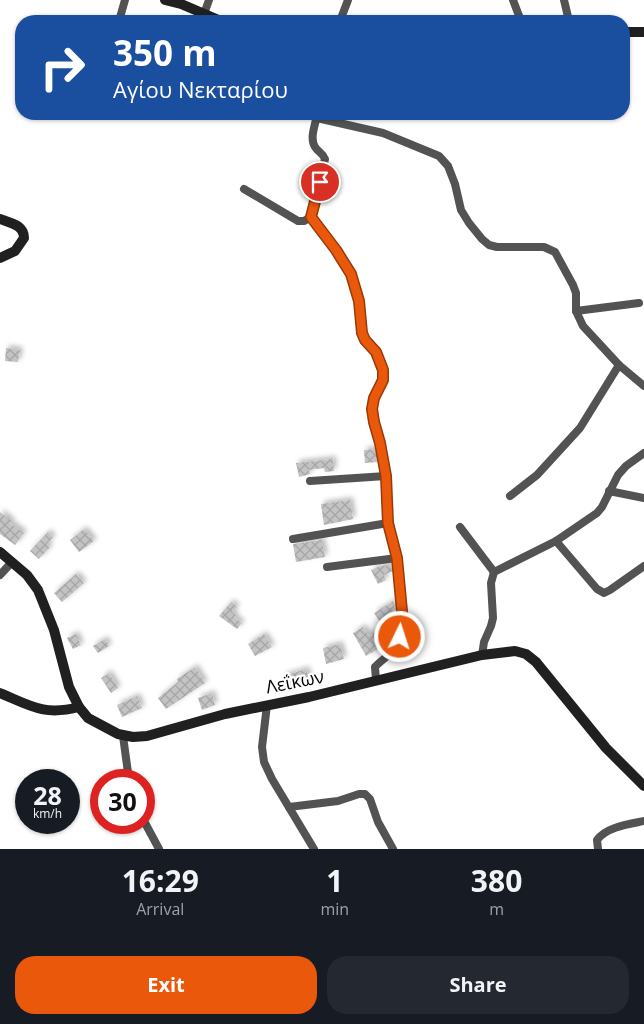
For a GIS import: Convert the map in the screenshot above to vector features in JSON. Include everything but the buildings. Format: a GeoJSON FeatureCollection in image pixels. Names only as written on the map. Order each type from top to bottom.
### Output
{"type":"FeatureCollection","features":[{"type":"Feature","properties":{"kind":"street"},"geometry":{"type":"LineString","coordinates":[[121,15],[125,0]]}},
{"type":"Feature","properties":{"kind":"street"},"geometry":{"type":"LineString","coordinates":[[165,0],[204,14],[209,0]]}},
{"type":"Feature","properties":{"kind":"street"},"geometry":{"type":"LineString","coordinates":[[342,15],[348,0]]}},
{"type":"Feature","properties":{"kind":"street"},"geometry":{"type":"LineString","coordinates":[[513,0],[519,15]]}},
{"type":"Feature","properties":{"kind":"street"},"geometry":{"type":"LineString","coordinates":[[564,0],[568,15]]}},
{"type":"Feature","properties":{"kind":"street"},"geometry":{"type":"LineString","coordinates":[[630,32],[644,32]]}},
{"type":"Feature","properties":{"kind":"street"},"geometry":{"type":"LineString","coordinates":[[244,189],[298,221],[304,221],[311,217],[325,159],[323,154],[313,145],[312,139],[316,120]]}},
{"type":"Feature","properties":{"kind":"street"},"geometry":{"type":"LineString","coordinates":[[333,120],[383,133],[439,156],[448,166],[456,184],[461,210],[482,239],[489,244],[497,247],[544,247],[554,252],[573,285],[576,293],[576,311],[583,326],[619,365],[644,386]]}},
{"type":"Feature","properties":{"kind":"street"},"geometry":{"type":"LineString","coordinates":[[311,217],[336,250],[351,274],[359,301],[362,333],[365,340],[376,352],[383,370],[383,380],[374,398],[372,409],[386,476],[388,523],[397,558],[402,628],[396,647],[375,667],[376,680]]}},
{"type":"Feature","properties":{"kind":"street"},"geometry":{"type":"LineString","coordinates":[[0,219],[20,227],[24,232],[24,238],[15,251],[0,258]]}},
{"type":"Feature","properties":{"kind":"street"},"geometry":{"type":"LineString","coordinates":[[576,311],[638,303]]}},
{"type":"Feature","properties":{"kind":"street"},"geometry":{"type":"LineString","coordinates":[[510,496],[537,475],[580,428],[619,365]]}},
{"type":"Feature","properties":{"kind":"street"},"geometry":{"type":"LineString","coordinates":[[482,655],[484,642],[494,618],[491,583],[494,572],[556,541],[597,513],[618,475],[626,466],[644,453]]}},
{"type":"Feature","properties":{"kind":"street"},"geometry":{"type":"LineString","coordinates":[[310,481],[386,476]]}},
{"type":"Feature","properties":{"kind":"street"},"geometry":{"type":"LineString","coordinates":[[609,491],[644,498]]}},
{"type":"Feature","properties":{"kind":"street"},"geometry":{"type":"LineString","coordinates":[[293,539],[388,523]]}},
{"type":"Feature","properties":{"kind":"street"},"geometry":{"type":"LineString","coordinates":[[460,528],[494,572]]}},
{"type":"Feature","properties":{"kind":"street"},"geometry":{"type":"LineString","coordinates":[[556,541],[597,589],[604,593],[644,566]]}},
{"type":"Feature","properties":{"kind":"street","name":"Λεΐκων"},"geometry":{"type":"LineString","coordinates":[[0,552],[27,575],[38,590],[54,630],[69,687],[79,707],[88,718],[124,736],[147,736],[225,714],[309,697],[482,655],[512,651],[523,653],[533,659],[606,748],[644,786]]}},
{"type":"Feature","properties":{"kind":"street"},"geometry":{"type":"LineString","coordinates":[[327,567],[397,558]]}},
{"type":"Feature","properties":{"kind":"street"},"geometry":{"type":"LineString","coordinates":[[0,575],[12,562]]}},
{"type":"Feature","properties":{"kind":"street"},"geometry":{"type":"LineString","coordinates":[[0,693],[44,711],[79,707]]}},
{"type":"Feature","properties":{"kind":"street"},"geometry":{"type":"LineString","coordinates":[[267,705],[262,738],[263,758],[267,770],[314,849]]}},
{"type":"Feature","properties":{"kind":"street"},"geometry":{"type":"LineString","coordinates":[[124,736],[128,769]]}},
{"type":"Feature","properties":{"kind":"street"},"geometry":{"type":"LineString","coordinates":[[289,807],[338,801],[359,794],[365,794],[370,799],[378,822],[393,849]]}},
{"type":"Feature","properties":{"kind":"street"},"geometry":{"type":"LineString","coordinates":[[598,849],[597,840],[605,832],[644,821]]}},
{"type":"Feature","properties":{"kind":"street"},"geometry":{"type":"LineString","coordinates":[[151,834],[159,849]]}},
{"type":"Feature","properties":{"kind":"route"},"geometry":{"type":"LineString","coordinates":[[320,182],[311,217],[336,250],[351,274],[359,301],[362,333],[365,340],[376,352],[383,370],[383,380],[374,398],[372,409],[386,476],[388,523],[397,558],[403,622],[400,637]]}}]}
